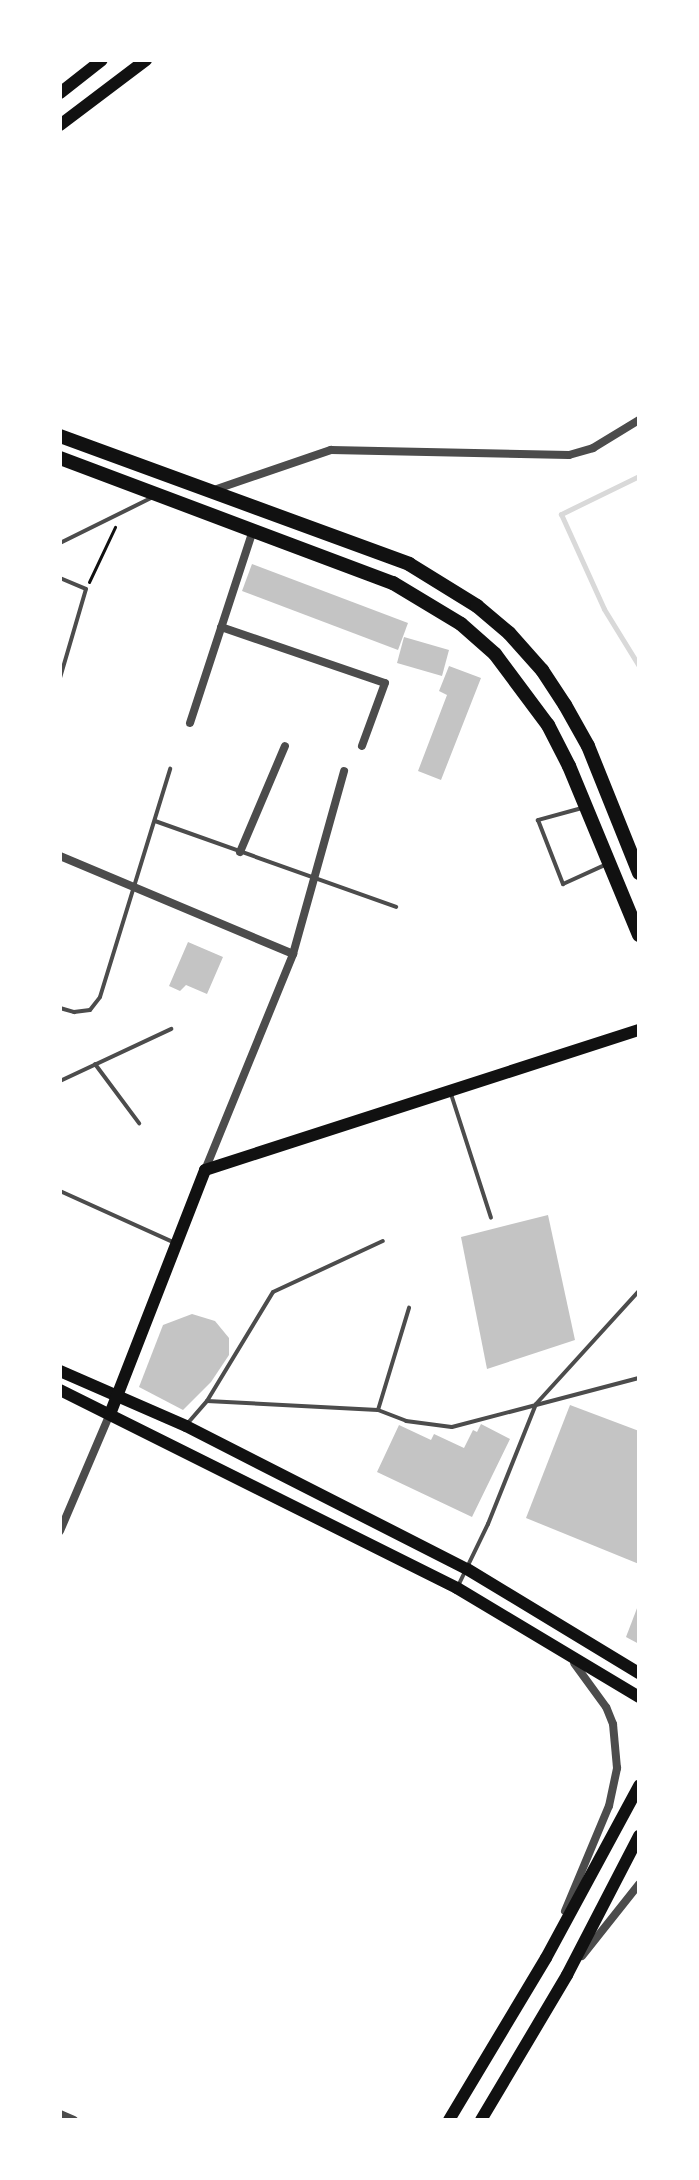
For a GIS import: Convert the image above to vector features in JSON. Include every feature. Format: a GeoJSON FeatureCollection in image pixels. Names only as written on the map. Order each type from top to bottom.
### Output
{"type":"FeatureCollection","features":[{"type":"Feature","properties":{"kind":"main road"},"geometry":{"type":"LineString","coordinates":[[60,93],[102,60]]}},
{"type":"Feature","properties":{"kind":"main road"},"geometry":{"type":"LineString","coordinates":[[60,125],[146,60]]}},
{"type":"Feature","properties":{"kind":"main road"},"geometry":{"type":"LineString","coordinates":[[60,436],[409,564],[446,583],[509,633],[542,670],[588,746],[639,873]]}},
{"type":"Feature","properties":{"kind":"main road"},"geometry":{"type":"LineString","coordinates":[[60,458],[393,583],[461,624],[495,654],[524,689],[555,739],[639,935]]}},
{"type":"Feature","properties":{"kind":"main road"},"geometry":{"type":"LineString","coordinates":[[110,1414],[205,1170],[639,1030]]}},
{"type":"Feature","properties":{"kind":"main road"},"geometry":{"type":"LineString","coordinates":[[60,1371],[186,1426],[467,1569],[639,1673]]}},
{"type":"Feature","properties":{"kind":"main road"},"geometry":{"type":"LineString","coordinates":[[60,1390],[457,1588],[639,1697]]}},
{"type":"Feature","properties":{"kind":"main road"},"geometry":{"type":"LineString","coordinates":[[449,2120],[546,1958],[639,1786]]}},
{"type":"Feature","properties":{"kind":"main road"},"geometry":{"type":"LineString","coordinates":[[481,2120],[567,1975],[639,1836]]}},
{"type":"Feature","properties":{"kind":"street"},"geometry":{"type":"LineString","coordinates":[[211,492],[331,450],[569,455],[593,448],[639,420]]}},
{"type":"Feature","properties":{"kind":"street"},"geometry":{"type":"LineString","coordinates":[[190,723],[253,530]]}},
{"type":"Feature","properties":{"kind":"street"},"geometry":{"type":"LineString","coordinates":[[221,627],[385,683],[362,746]]}},
{"type":"Feature","properties":{"kind":"street"},"geometry":{"type":"LineString","coordinates":[[240,852],[285,746]]}},
{"type":"Feature","properties":{"kind":"street"},"geometry":{"type":"LineString","coordinates":[[205,1170],[293,954],[344,771]]}},
{"type":"Feature","properties":{"kind":"street"},"geometry":{"type":"LineString","coordinates":[[60,856],[293,954]]}},
{"type":"Feature","properties":{"kind":"street"},"geometry":{"type":"LineString","coordinates":[[60,1531],[110,1414]]}},
{"type":"Feature","properties":{"kind":"street"},"geometry":{"type":"LineString","coordinates":[[525,1627],[580,1668],[613,1724],[617,1768],[609,1806],[546,1958]]}},
{"type":"Feature","properties":{"kind":"street"},"geometry":{"type":"LineString","coordinates":[[567,1975],[639,1884]]}},
{"type":"Feature","properties":{"kind":"street"},"geometry":{"type":"LineString","coordinates":[[60,2114],[74,2120]]}},
{"type":"Feature","properties":{"kind":"lane"},"geometry":{"type":"LineString","coordinates":[[60,543],[158,494],[179,480]]}},
{"type":"Feature","properties":{"kind":"lane"},"geometry":{"type":"LineString","coordinates":[[60,578],[86,589],[60,678]]}},
{"type":"Feature","properties":{"kind":"lane"},"geometry":{"type":"LineString","coordinates":[[60,1008],[74,1012],[90,1010],[100,997],[170,769]]}},
{"type":"Feature","properties":{"kind":"lane"},"geometry":{"type":"LineString","coordinates":[[586,807],[538,820],[563,884],[609,863]]}},
{"type":"Feature","properties":{"kind":"lane"},"geometry":{"type":"LineString","coordinates":[[155,821],[396,907]]}},
{"type":"Feature","properties":{"kind":"lane"},"geometry":{"type":"LineString","coordinates":[[60,1081],[171,1029]]}},
{"type":"Feature","properties":{"kind":"lane"},"geometry":{"type":"LineString","coordinates":[[95,1064],[139,1123]]}},
{"type":"Feature","properties":{"kind":"lane"},"geometry":{"type":"LineString","coordinates":[[451,1092],[491,1218]]}},
{"type":"Feature","properties":{"kind":"lane"},"geometry":{"type":"LineString","coordinates":[[60,1191],[178,1244]]}},
{"type":"Feature","properties":{"kind":"lane"},"geometry":{"type":"LineString","coordinates":[[186,1426],[207,1401],[273,1292],[383,1241]]}},
{"type":"Feature","properties":{"kind":"lane"},"geometry":{"type":"LineString","coordinates":[[457,1588],[536,1404],[639,1291]]}},
{"type":"Feature","properties":{"kind":"lane"},"geometry":{"type":"LineString","coordinates":[[378,1410],[409,1308]]}},
{"type":"Feature","properties":{"kind":"lane"},"geometry":{"type":"LineString","coordinates":[[207,1401],[378,1410],[406,1421],[452,1427],[639,1378]]}},
{"type":"Feature","properties":{"kind":"path"},"geometry":{"type":"LineString","coordinates":[[86,589],[122,512]]}},
{"type":"Feature","properties":{"kind":"building"},"geometry":{"type":"Polygon","coordinates":[[[252,564],[408,623],[398,650],[242,591],[252,564]]]}},
{"type":"Feature","properties":{"kind":"building"},"geometry":{"type":"Polygon","coordinates":[[[404,637],[449,650],[442,676],[397,663],[404,637]]]}},
{"type":"Feature","properties":{"kind":"building"},"geometry":{"type":"Polygon","coordinates":[[[449,666],[481,678],[441,780],[418,771],[447,695],[439,691],[449,666]]]}},
{"type":"Feature","properties":{"kind":"building"},"geometry":{"type":"Polygon","coordinates":[[[188,942],[223,957],[207,994],[186,985],[180,991],[169,986],[188,942]]]}},
{"type":"Feature","properties":{"kind":"building"},"geometry":{"type":"Polygon","coordinates":[[[548,1215],[575,1340],[487,1369],[461,1237],[548,1215]]]}},
{"type":"Feature","properties":{"kind":"building"},"geometry":{"type":"Polygon","coordinates":[[[192,1314],[215,1321],[229,1338],[229,1355],[211,1382],[183,1410],[139,1387],[163,1325],[192,1314]]]}},
{"type":"Feature","properties":{"kind":"building"},"geometry":{"type":"Polygon","coordinates":[[[570,1405],[639,1431],[639,1564],[526,1518],[570,1405]]]}},
{"type":"Feature","properties":{"kind":"building"},"geometry":{"type":"Polygon","coordinates":[[[481,1424],[510,1439],[472,1517],[377,1472],[399,1425],[431,1440],[434,1434],[464,1448],[473,1430],[477,1432],[481,1424]]]}},
{"type":"Feature","properties":{"kind":"building"},"geometry":{"type":"Polygon","coordinates":[[[639,1603],[639,1644],[626,1637],[639,1603]]]}},
{"type":"Feature","properties":{"kind":"waterway"},"geometry":{"type":"LineString","coordinates":[[639,476],[561,514],[604,609],[639,666]]}}]}
